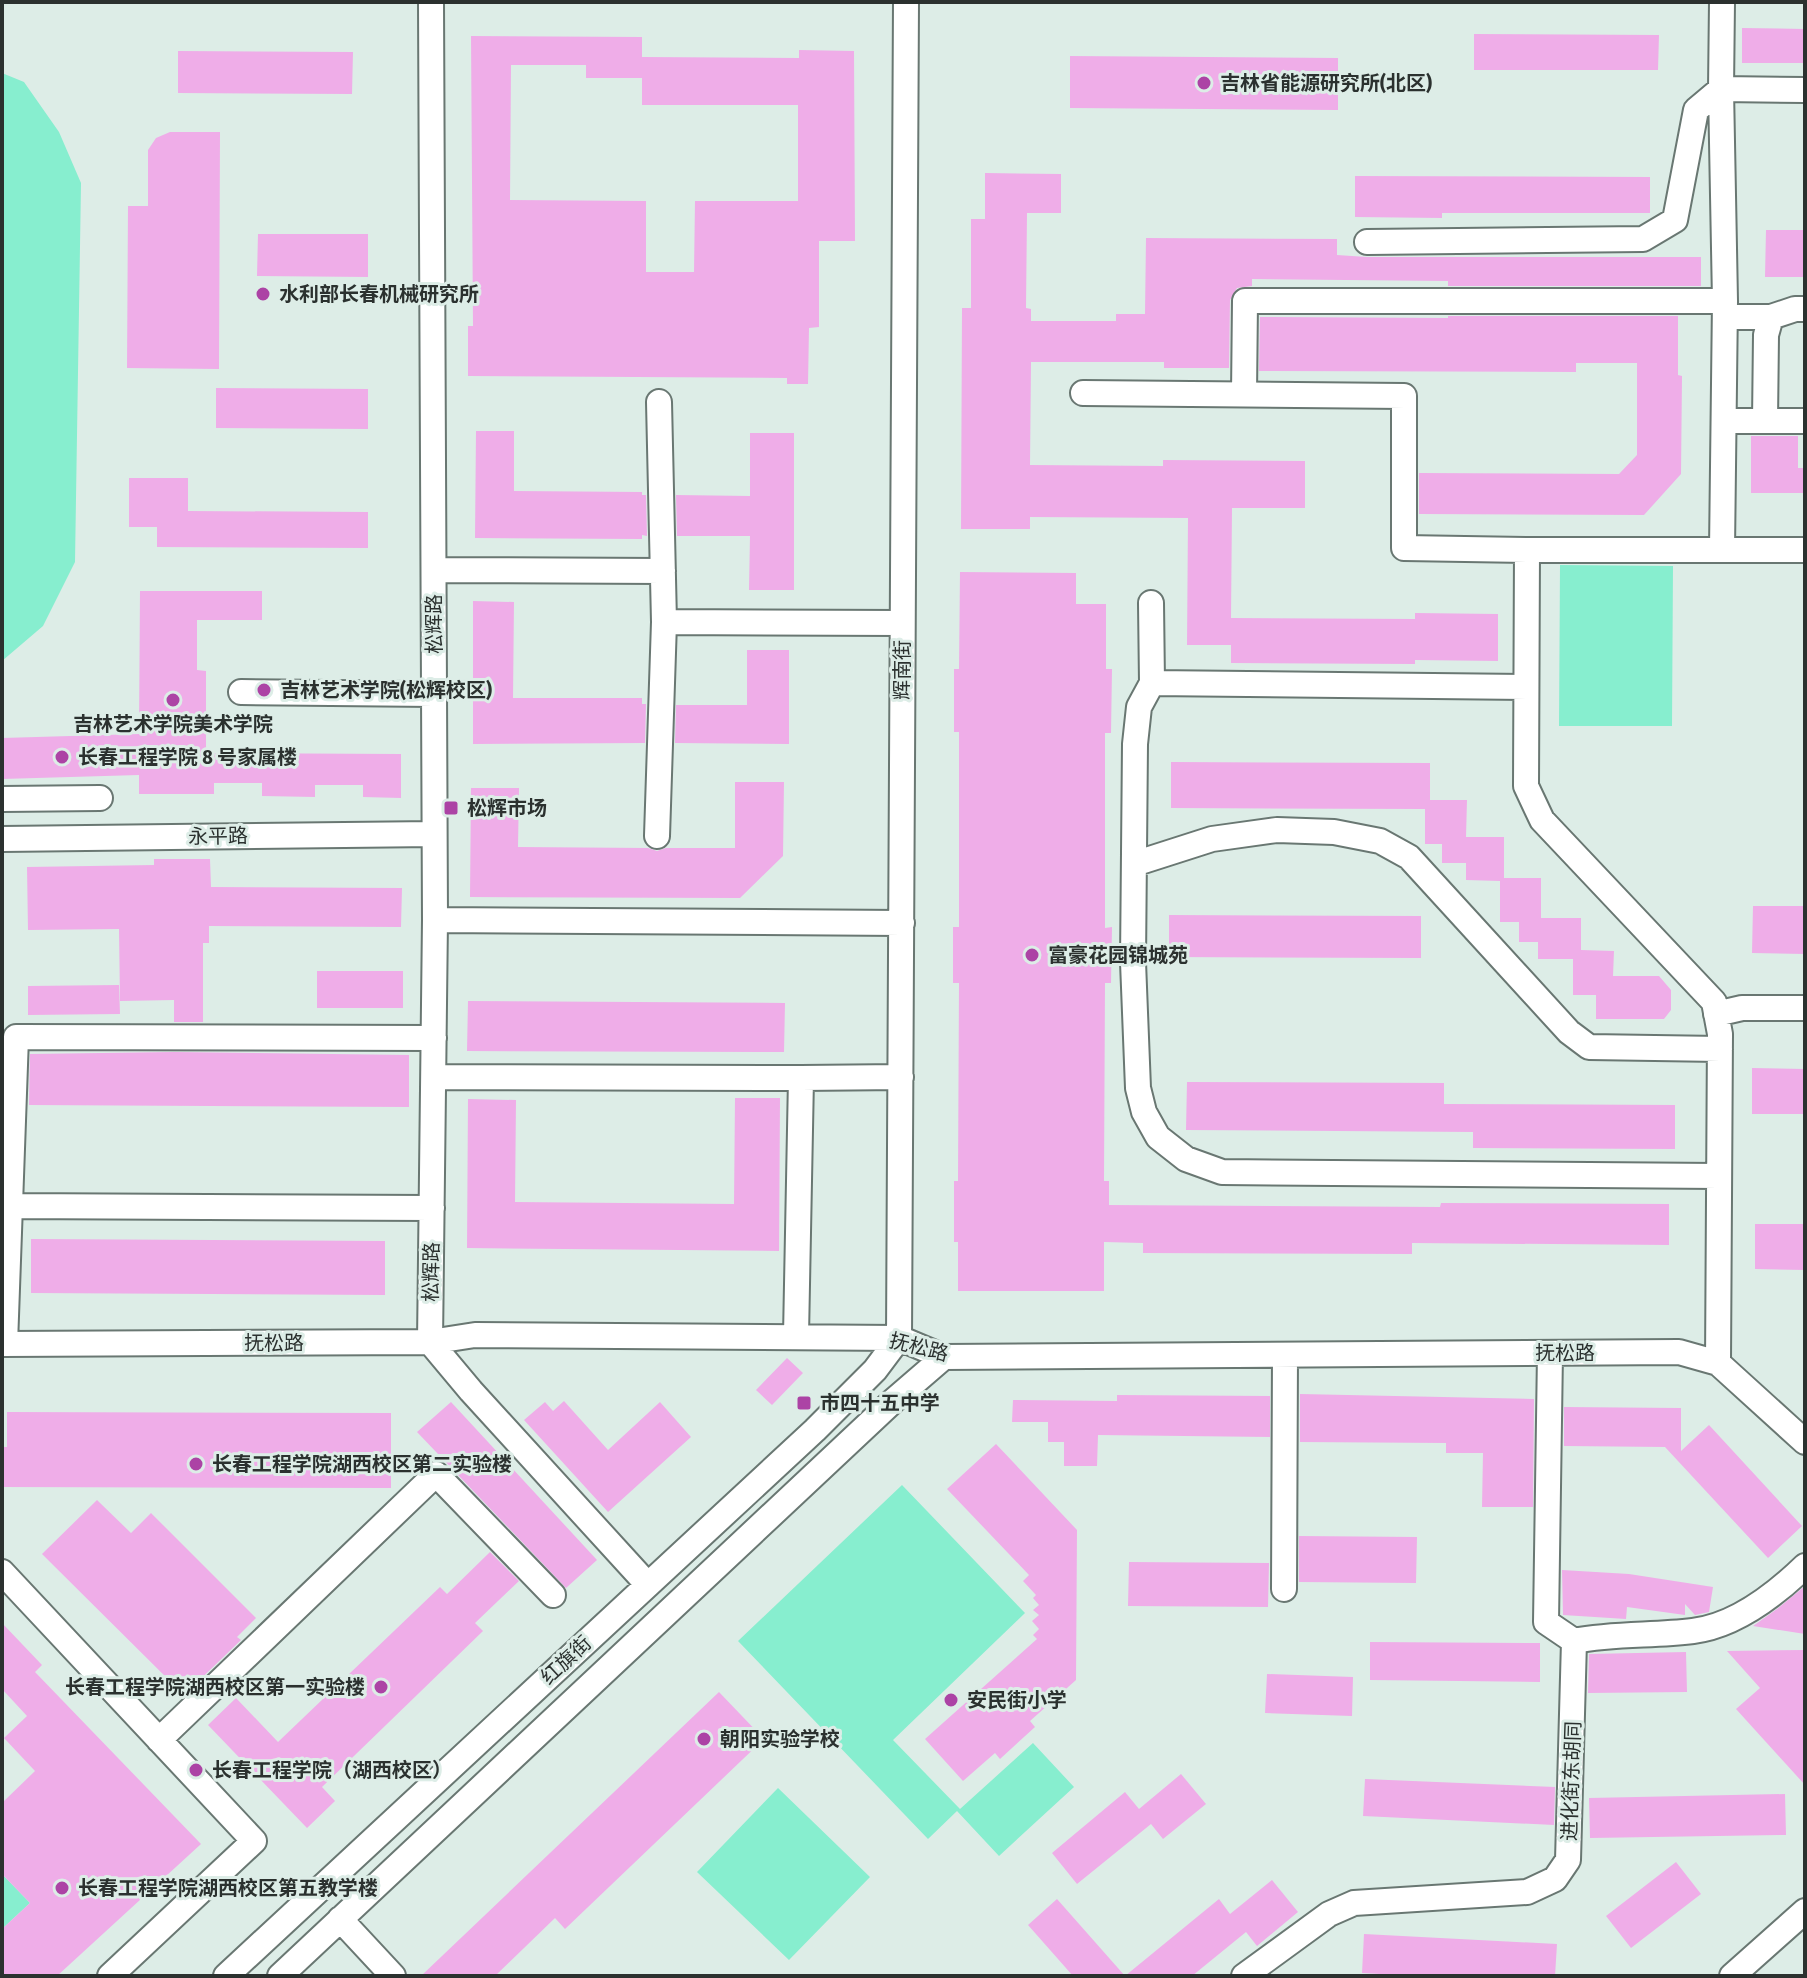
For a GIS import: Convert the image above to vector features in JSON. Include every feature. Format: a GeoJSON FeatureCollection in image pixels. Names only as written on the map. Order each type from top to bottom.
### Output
{"type":"FeatureCollection","features":[{"type":"Feature","properties":{"kind":"street","name":"松辉路"},"geometry":{"type":"LineString","coordinates":[[430,1342],[435,920],[431,2]]}},
{"type":"Feature","properties":{"kind":"street","name":"辉南街"},"geometry":{"type":"LineString","coordinates":[[899,1338],[906,2]]}},
{"type":"Feature","properties":{"kind":"street"},"geometry":{"type":"LineString","coordinates":[[1722,2],[1725,309],[1722,550]]}},
{"type":"Feature","properties":{"kind":"street"},"geometry":{"type":"LineString","coordinates":[[1367,242],[1643,239],[1675,220],[1696,110],[1721,89],[1805,90]]}},
{"type":"Feature","properties":{"kind":"street"},"geometry":{"type":"LineString","coordinates":[[1244,394],[1245,301],[1725,309],[1771,317],[1805,309]]}},
{"type":"Feature","properties":{"kind":"street"},"geometry":{"type":"LineString","coordinates":[[1765,421],[1766,335],[1771,317]]}},
{"type":"Feature","properties":{"kind":"street"},"geometry":{"type":"LineString","coordinates":[[1083,393],[1404,396],[1404,548],[1805,550]]}},
{"type":"Feature","properties":{"kind":"street"},"geometry":{"type":"LineString","coordinates":[[657,836],[664,622],[659,402]]}},
{"type":"Feature","properties":{"kind":"street"},"geometry":{"type":"LineString","coordinates":[[1724,421],[1805,421]]}},
{"type":"Feature","properties":{"kind":"street"},"geometry":{"type":"LineString","coordinates":[[1527,550],[1526,786],[1542,820],[1714,1002],[1720,1049],[1718,1363]]}},
{"type":"Feature","properties":{"kind":"street"},"geometry":{"type":"LineString","coordinates":[[434,570],[663,571]]}},
{"type":"Feature","properties":{"kind":"street"},"geometry":{"type":"LineString","coordinates":[[1151,603],[1152,683],[1139,707],[1135,744],[1133,962],[1138,1088],[1144,1112],[1158,1137],[1186,1159],[1222,1172],[1719,1176]]}},
{"type":"Feature","properties":{"kind":"street"},"geometry":{"type":"LineString","coordinates":[[664,622],[902,623]]}},
{"type":"Feature","properties":{"kind":"street"},"geometry":{"type":"LineString","coordinates":[[1152,683],[1526,687]]}},
{"type":"Feature","properties":{"kind":"street"},"geometry":{"type":"LineString","coordinates":[[241,692],[434,694]]}},
{"type":"Feature","properties":{"kind":"street"},"geometry":{"type":"LineString","coordinates":[[2,799],[100,798]]}},
{"type":"Feature","properties":{"kind":"street"},"geometry":{"type":"LineString","coordinates":[[1134,864],[1212,839],[1277,830],[1334,832],[1380,841],[1409,857],[1569,1032],[1589,1047],[1720,1049]]}},
{"type":"Feature","properties":{"kind":"street","name":"永平路"},"geometry":{"type":"LineString","coordinates":[[2,839],[434,834]]}},
{"type":"Feature","properties":{"kind":"street"},"geometry":{"type":"LineString","coordinates":[[435,920],[902,923]]}},
{"type":"Feature","properties":{"kind":"street"},"geometry":{"type":"LineString","coordinates":[[1716,1014],[1742,1008],[1805,1008]]}},
{"type":"Feature","properties":{"kind":"street"},"geometry":{"type":"LineString","coordinates":[[4,1344],[16,1037],[434,1038]]}},
{"type":"Feature","properties":{"kind":"street"},"geometry":{"type":"LineString","coordinates":[[434,1077],[901,1077]]}},
{"type":"Feature","properties":{"kind":"street"},"geometry":{"type":"LineString","coordinates":[[796,1336],[801,1078]]}},
{"type":"Feature","properties":{"kind":"street"},"geometry":{"type":"LineString","coordinates":[[11,1206],[432,1208]]}},
{"type":"Feature","properties":{"kind":"street","name":"抚松路"},"geometry":{"type":"LineString","coordinates":[[4,1344],[430,1342],[475,1335],[796,1336],[899,1338],[944,1357],[1679,1352],[1718,1363],[1805,1442]]}},
{"type":"Feature","properties":{"kind":"street","name":"红旗街"},"geometry":{"type":"LineString","coordinates":[[226,1976],[815,1430],[875,1370],[899,1338]]}},
{"type":"Feature","properties":{"kind":"street"},"geometry":{"type":"LineString","coordinates":[[430,1342],[648,1585]]}},
{"type":"Feature","properties":{"kind":"street"},"geometry":{"type":"LineString","coordinates":[[1550,1353],[1546,1622],[1574,1641],[1603,1635],[1695,1631],[1727,1622],[1784,1586],[1805,1566]]}},
{"type":"Feature","properties":{"kind":"street"},"geometry":{"type":"LineString","coordinates":[[1284,1589],[1285,1355]]}},
{"type":"Feature","properties":{"kind":"street","name":"红旗街"},"geometry":{"type":"LineString","coordinates":[[280,1976],[893,1401],[944,1357]]}},
{"type":"Feature","properties":{"kind":"street"},"geometry":{"type":"LineString","coordinates":[[159,1740],[436,1474],[553,1595]]}},
{"type":"Feature","properties":{"kind":"street"},"geometry":{"type":"LineString","coordinates":[[2,1572],[254,1841],[110,1976]]}},
{"type":"Feature","properties":{"kind":"street","name":"进化街东胡同"},"geometry":{"type":"LineString","coordinates":[[1244,1976],[1329,1914],[1354,1903],[1527,1892],[1555,1879],[1568,1860],[1574,1641]]}},
{"type":"Feature","properties":{"kind":"street"},"geometry":{"type":"LineString","coordinates":[[1732,1976],[1805,1911]]}},
{"type":"Feature","properties":{"kind":"street"},"geometry":{"type":"LineString","coordinates":[[340,1919],[393,1976]]}},
{"type":"Feature","properties":{"kind":"green space"},"geometry":{"type":"Polygon","coordinates":[[[2,73],[24,82],[59,132],[81,183],[75,562],[43,626],[2,661],[2,73]]]}},
{"type":"Feature","properties":{"kind":"green space"},"geometry":{"type":"Polygon","coordinates":[[[1560,565],[1673,566],[1672,726],[1559,726],[1560,565]]]}},
{"type":"Feature","properties":{"kind":"green space"},"geometry":{"type":"Polygon","coordinates":[[[902,1485],[1025,1613],[893,1740],[960,1809],[1033,1743],[1074,1787],[999,1856],[957,1811],[928,1839],[738,1641],[902,1485]]]}},
{"type":"Feature","properties":{"kind":"green space"},"geometry":{"type":"Polygon","coordinates":[[[778,1788],[870,1877],[789,1960],[697,1872],[778,1788]]]}},
{"type":"Feature","properties":{"kind":"green space"},"geometry":{"type":"Polygon","coordinates":[[[2,1874],[30,1903],[2,1929],[2,1874]]]}},
{"type":"Feature","properties":{"kind":"building"},"geometry":{"type":"Polygon","coordinates":[[[1742,28],[1805,29],[1805,63],[1742,63],[1742,28]]]}},
{"type":"Feature","properties":{"kind":"building"},"geometry":{"type":"Polygon","coordinates":[[[1474,34],[1659,35],[1658,70],[1474,70],[1474,34]]]}},
{"type":"Feature","properties":{"kind":"building"},"geometry":{"type":"Polygon","coordinates":[[[471,36],[642,37],[642,57],[799,58],[799,50],[854,51],[855,241],[819,241],[819,327],[809,328],[808,384],[787,384],[787,378],[468,376],[468,326],[473,326],[471,36]],[[511,65],[510,200],[646,201],[646,272],[694,272],[695,201],[798,201],[798,105],[642,105],[642,78],[586,78],[586,65],[511,65]]]}},
{"type":"Feature","properties":{"kind":"building"},"geometry":{"type":"Polygon","coordinates":[[[178,51],[353,52],[352,94],[178,93],[178,51]]]}},
{"type":"Feature","properties":{"kind":"building","name":"吉林省能源研究所(北区)"},"geometry":{"type":"Polygon","coordinates":[[[1070,56],[1338,58],[1338,110],[1070,108],[1070,56]]]}},
{"type":"Feature","properties":{"kind":"building"},"geometry":{"type":"Polygon","coordinates":[[[170,132],[220,132],[219,369],[127,368],[128,206],[148,206],[148,150],[156,138],[170,132]]]}},
{"type":"Feature","properties":{"kind":"building"},"geometry":{"type":"Polygon","coordinates":[[[985,173],[1061,174],[1061,213],[1027,213],[1026,308],[1031,309],[1031,321],[1116,321],[1116,314],[1145,314],[1146,238],[1337,239],[1337,255],[1367,257],[1701,257],[1701,286],[1448,286],[1448,281],[1252,279],[1252,286],[1237,288],[1230,300],[1229,368],[1164,368],[1164,362],[1031,362],[1030,465],[1163,466],[1163,460],[1305,461],[1305,508],[1232,508],[1231,618],[1415,619],[1415,613],[1498,614],[1498,661],[1231,663],[1231,645],[1187,645],[1188,518],[1030,517],[1030,529],[961,529],[962,308],[971,308],[971,219],[985,219],[985,173]]]}},
{"type":"Feature","properties":{"kind":"building"},"geometry":{"type":"Polygon","coordinates":[[[1355,176],[1650,177],[1650,213],[1442,213],[1442,218],[1355,217],[1355,176]]]}},
{"type":"Feature","properties":{"kind":"building"},"geometry":{"type":"Polygon","coordinates":[[[1766,230],[1805,230],[1805,277],[1765,277],[1766,230]]]}},
{"type":"Feature","properties":{"kind":"building"},"geometry":{"type":"Polygon","coordinates":[[[258,234],[368,234],[368,277],[257,276],[258,234]]]}},
{"type":"Feature","properties":{"kind":"building"},"geometry":{"type":"Polygon","coordinates":[[[1678,316],[1678,375],[1682,376],[1681,474],[1644,515],[1419,514],[1419,473],[1619,474],[1637,455],[1637,363],[1576,363],[1576,372],[1259,371],[1260,317],[1678,316]]]}},
{"type":"Feature","properties":{"kind":"building"},"geometry":{"type":"Polygon","coordinates":[[[216,388],[368,389],[368,429],[216,428],[216,388]]]}},
{"type":"Feature","properties":{"kind":"building"},"geometry":{"type":"Polygon","coordinates":[[[476,431],[514,431],[514,491],[642,492],[646,495],[647,536],[642,535],[642,539],[475,538],[476,431]]]}},
{"type":"Feature","properties":{"kind":"building"},"geometry":{"type":"Polygon","coordinates":[[[750,433],[794,433],[794,590],[749,590],[750,536],[677,536],[676,495],[750,496],[750,433]]]}},
{"type":"Feature","properties":{"kind":"building"},"geometry":{"type":"Polygon","coordinates":[[[1751,436],[1798,436],[1798,468],[1805,468],[1805,493],[1751,493],[1751,436]]]}},
{"type":"Feature","properties":{"kind":"building"},"geometry":{"type":"Polygon","coordinates":[[[129,478],[188,478],[188,511],[368,512],[368,548],[157,547],[157,527],[129,527],[129,478]]]}},
{"type":"Feature","properties":{"kind":"building","name":"富豪花园锦城苑"},"geometry":{"type":"Polygon","coordinates":[[[960,572],[1076,573],[1076,604],[1106,604],[1106,669],[1112,669],[1111,733],[1105,733],[1105,928],[1112,927],[1111,983],[1105,983],[1104,1181],[1109,1181],[1109,1205],[1440,1207],[1441,1203],[1669,1204],[1669,1245],[1412,1243],[1412,1254],[1143,1253],[1143,1243],[1104,1242],[1104,1291],[958,1291],[954,1181],[958,1181],[959,983],[953,983],[953,927],[959,927],[959,732],[954,732],[954,669],[959,669],[960,572]]]}},
{"type":"Feature","properties":{"kind":"building","name":"吉林艺术学院美术学院"},"geometry":{"type":"Polygon","coordinates":[[[140,591],[262,591],[262,620],[197,620],[197,670],[206,671],[206,753],[401,754],[401,798],[363,797],[363,785],[315,785],[315,797],[262,796],[262,783],[214,783],[214,794],[139,794],[139,775],[2,779],[2,738],[139,734],[140,591]]]}},
{"type":"Feature","properties":{"kind":"building"},"geometry":{"type":"Polygon","coordinates":[[[473,601],[514,602],[513,698],[642,698],[642,704],[646,704],[645,743],[473,744],[473,601]]]}},
{"type":"Feature","properties":{"kind":"building"},"geometry":{"type":"Polygon","coordinates":[[[747,650],[789,650],[789,744],[675,743],[676,705],[747,705],[747,650]]]}},
{"type":"Feature","properties":{"kind":"building"},"geometry":{"type":"Polygon","coordinates":[[[1171,762],[1430,763],[1430,800],[1467,800],[1466,837],[1504,837],[1504,878],[1541,878],[1541,918],[1581,918],[1581,950],[1614,951],[1613,976],[1659,976],[1671,990],[1671,1010],[1664,1019],[1596,1019],[1596,995],[1573,995],[1573,959],[1538,959],[1538,942],[1519,942],[1519,922],[1500,922],[1500,881],[1466,880],[1466,863],[1442,863],[1442,844],[1425,844],[1425,809],[1171,808],[1171,762]]]}},
{"type":"Feature","properties":{"kind":"building"},"geometry":{"type":"Polygon","coordinates":[[[735,782],[784,782],[783,856],[740,898],[470,897],[471,788],[519,788],[518,847],[648,848],[657,851],[666,848],[735,848],[735,782]]]}},
{"type":"Feature","properties":{"kind":"building"},"geometry":{"type":"Polygon","coordinates":[[[154,859],[210,859],[211,887],[402,888],[401,927],[209,926],[209,943],[203,943],[203,1022],[174,1022],[174,1000],[120,1001],[119,929],[28,930],[27,867],[154,865],[154,859]]]}},
{"type":"Feature","properties":{"kind":"building"},"geometry":{"type":"Polygon","coordinates":[[[1753,906],[1805,906],[1805,954],[1752,953],[1753,906]]]}},
{"type":"Feature","properties":{"kind":"building"},"geometry":{"type":"Polygon","coordinates":[[[1169,915],[1421,916],[1421,958],[1169,957],[1169,915]]]}},
{"type":"Feature","properties":{"kind":"building"},"geometry":{"type":"Polygon","coordinates":[[[317,971],[403,971],[403,1008],[317,1008],[317,971]]]}},
{"type":"Feature","properties":{"kind":"building"},"geometry":{"type":"Polygon","coordinates":[[[119,985],[120,1014],[28,1015],[28,986],[119,985]]]}},
{"type":"Feature","properties":{"kind":"building"},"geometry":{"type":"Polygon","coordinates":[[[468,1001],[785,1003],[784,1052],[467,1051],[468,1001]]]}},
{"type":"Feature","properties":{"kind":"building"},"geometry":{"type":"Polygon","coordinates":[[[30,1054],[409,1055],[409,1107],[29,1105],[30,1054]]]}},
{"type":"Feature","properties":{"kind":"building"},"geometry":{"type":"Polygon","coordinates":[[[1752,1068],[1805,1069],[1805,1114],[1752,1114],[1752,1068]]]}},
{"type":"Feature","properties":{"kind":"building"},"geometry":{"type":"Polygon","coordinates":[[[1187,1082],[1444,1083],[1444,1104],[1675,1105],[1675,1149],[1473,1148],[1473,1132],[1186,1130],[1187,1082]]]}},
{"type":"Feature","properties":{"kind":"building"},"geometry":{"type":"Polygon","coordinates":[[[735,1098],[780,1098],[779,1251],[467,1248],[468,1099],[516,1100],[515,1202],[734,1204],[735,1098]]]}},
{"type":"Feature","properties":{"kind":"building"},"geometry":{"type":"Polygon","coordinates":[[[1755,1224],[1805,1224],[1805,1270],[1755,1269],[1755,1224]]]}},
{"type":"Feature","properties":{"kind":"building"},"geometry":{"type":"Polygon","coordinates":[[[31,1239],[385,1241],[385,1295],[31,1293],[31,1239]]]}},
{"type":"Feature","properties":{"kind":"building"},"geometry":{"type":"Polygon","coordinates":[[[787,1358],[803,1373],[772,1405],[756,1390],[787,1358]]]}},
{"type":"Feature","properties":{"kind":"building"},"geometry":{"type":"Polygon","coordinates":[[[1300,1394],[1534,1399],[1533,1507],[1482,1507],[1483,1453],[1446,1453],[1446,1443],[1300,1442],[1300,1394]]]}},
{"type":"Feature","properties":{"kind":"building"},"geometry":{"type":"Polygon","coordinates":[[[1117,1395],[1270,1396],[1270,1437],[1098,1435],[1097,1466],[1064,1466],[1064,1442],[1048,1442],[1048,1422],[1012,1422],[1013,1400],[1117,1401],[1117,1395]]]}},
{"type":"Feature","properties":{"kind":"building"},"geometry":{"type":"Polygon","coordinates":[[[564,1401],[608,1450],[660,1402],[691,1437],[608,1512],[524,1420],[545,1402],[553,1411],[564,1401]]]}},
{"type":"Feature","properties":{"kind":"building"},"geometry":{"type":"Polygon","coordinates":[[[451,1402],[597,1560],[566,1588],[417,1432],[451,1402]]]}},
{"type":"Feature","properties":{"kind":"building"},"geometry":{"type":"Polygon","coordinates":[[[1564,1407],[1681,1408],[1681,1451],[1709,1425],[1802,1526],[1768,1558],[1665,1447],[1564,1446],[1564,1407]]]}},
{"type":"Feature","properties":{"kind":"building","name":"长春工程学院湖西校区第二实验楼"},"geometry":{"type":"Polygon","coordinates":[[[7,1412],[391,1413],[391,1488],[2,1487],[2,1447],[7,1447],[7,1412]]]}},
{"type":"Feature","properties":{"kind":"building"},"geometry":{"type":"Polygon","coordinates":[[[996,1444],[1077,1530],[1076,1680],[1030,1721],[1035,1727],[1000,1759],[995,1753],[963,1781],[925,1739],[1037,1639],[1033,1635],[1039,1629],[1032,1621],[1039,1615],[1033,1610],[1039,1605],[1033,1598],[1036,1595],[1023,1581],[1029,1575],[947,1489],[996,1444]]]}},
{"type":"Feature","properties":{"kind":"building"},"geometry":{"type":"Polygon","coordinates":[[[97,1500],[131,1533],[151,1513],[256,1618],[237,1637],[241,1640],[184,1695],[42,1554],[97,1500]]]}},
{"type":"Feature","properties":{"kind":"building"},"geometry":{"type":"Polygon","coordinates":[[[1299,1536],[1417,1537],[1416,1583],[1299,1582],[1299,1536]]]}},
{"type":"Feature","properties":{"kind":"building","name":"长春工程学院湖西校区第一实验楼"},"geometry":{"type":"Polygon","coordinates":[[[490,1552],[519,1581],[475,1623],[483,1631],[322,1787],[335,1801],[307,1828],[208,1725],[236,1698],[278,1742],[440,1587],[447,1594],[490,1552]]]}},
{"type":"Feature","properties":{"kind":"building"},"geometry":{"type":"Polygon","coordinates":[[[1129,1562],[1269,1563],[1268,1607],[1128,1606],[1129,1562]]]}},
{"type":"Feature","properties":{"kind":"building"},"geometry":{"type":"Polygon","coordinates":[[[1562,1570],[1629,1574],[1713,1587],[1709,1612],[1695,1615],[1685,1604],[1685,1615],[1627,1607],[1626,1619],[1563,1615],[1562,1570]]]}},
{"type":"Feature","properties":{"kind":"building"},"geometry":{"type":"Polygon","coordinates":[[[1805,1586],[1805,1634],[1753,1626],[1777,1609],[1805,1586]]]}},
{"type":"Feature","properties":{"kind":"building"},"geometry":{"type":"Polygon","coordinates":[[[2,1623],[42,1665],[35,1672],[201,1844],[57,1976],[2,1976],[2,1929],[30,1903],[2,1874],[2,1803],[35,1771],[4,1738],[27,1716],[2,1689],[2,1623]]]}},
{"type":"Feature","properties":{"kind":"building"},"geometry":{"type":"Polygon","coordinates":[[[1370,1642],[1540,1643],[1540,1682],[1370,1680],[1370,1642]]]}},
{"type":"Feature","properties":{"kind":"building"},"geometry":{"type":"Polygon","coordinates":[[[1805,1650],[1805,1785],[1736,1709],[1760,1688],[1727,1651],[1805,1650]]]}},
{"type":"Feature","properties":{"kind":"building"},"geometry":{"type":"Polygon","coordinates":[[[1686,1652],[1687,1692],[1588,1693],[1589,1654],[1686,1652]]]}},
{"type":"Feature","properties":{"kind":"building"},"geometry":{"type":"Polygon","coordinates":[[[1267,1674],[1353,1677],[1352,1716],[1265,1713],[1267,1674]]]}},
{"type":"Feature","properties":{"kind":"building"},"geometry":{"type":"Polygon","coordinates":[[[719,1692],[764,1739],[565,1929],[555,1918],[495,1976],[421,1976],[719,1692]]]}},
{"type":"Feature","properties":{"kind":"building"},"geometry":{"type":"Polygon","coordinates":[[[1181,1774],[1206,1804],[1163,1839],[1151,1824],[1077,1884],[1052,1853],[1125,1792],[1139,1809],[1181,1774]]]}},
{"type":"Feature","properties":{"kind":"building"},"geometry":{"type":"Polygon","coordinates":[[[1365,1779],[1555,1787],[1554,1825],[1363,1816],[1365,1779]]]}},
{"type":"Feature","properties":{"kind":"building"},"geometry":{"type":"Polygon","coordinates":[[[1785,1794],[1786,1835],[1590,1838],[1589,1798],[1785,1794]]]}},
{"type":"Feature","properties":{"kind":"building"},"geometry":{"type":"Polygon","coordinates":[[[1676,1862],[1701,1894],[1631,1948],[1606,1916],[1676,1862]]]}},
{"type":"Feature","properties":{"kind":"building"},"geometry":{"type":"Polygon","coordinates":[[[1272,1880],[1298,1912],[1257,1946],[1246,1932],[1192,1976],[1125,1976],[1219,1899],[1230,1914],[1272,1880]]]}},
{"type":"Feature","properties":{"kind":"building"},"geometry":{"type":"Polygon","coordinates":[[[1057,1899],[1125,1976],[1073,1976],[1028,1925],[1057,1899]]]}},
{"type":"Feature","properties":{"kind":"building"},"geometry":{"type":"Polygon","coordinates":[[[1364,1934],[1557,1944],[1555,1976],[1362,1973],[1364,1934]]]}},
{"type":"Feature","properties":{"kind":"place","name":"吉林省能源研究所(北区)"},"geometry":{"type":"Point","coordinates":[1204,83]}},
{"type":"Feature","properties":{"kind":"place","name":"水利部长春机械研究所"},"geometry":{"type":"Point","coordinates":[263,294]}},
{"type":"Feature","properties":{"kind":"place","name":"吉林艺术学院(松辉校区)"},"geometry":{"type":"Point","coordinates":[264,690]}},
{"type":"Feature","properties":{"kind":"place","name":"吉林艺术学院美术学院"},"geometry":{"type":"Point","coordinates":[173,700]}},
{"type":"Feature","properties":{"kind":"place","name":"长春工程学院 8 号家属楼"},"geometry":{"type":"Point","coordinates":[62,757]}},
{"type":"Feature","properties":{"kind":"place","name":"松辉市场"},"geometry":{"type":"Point","coordinates":[451,808]}},
{"type":"Feature","properties":{"kind":"place","name":"富豪花园锦城苑"},"geometry":{"type":"Point","coordinates":[1032,955]}},
{"type":"Feature","properties":{"kind":"place","name":"市四十五中学"},"geometry":{"type":"Point","coordinates":[804,1403]}},
{"type":"Feature","properties":{"kind":"place","name":"长春工程学院湖西校区第二实验楼"},"geometry":{"type":"Point","coordinates":[196,1464]}},
{"type":"Feature","properties":{"kind":"place","name":"长春工程学院湖西校区第一实验楼"},"geometry":{"type":"Point","coordinates":[381,1687]}},
{"type":"Feature","properties":{"kind":"place","name":"安民街小学"},"geometry":{"type":"Point","coordinates":[951,1700]}},
{"type":"Feature","properties":{"kind":"place","name":"朝阳实验学校"},"geometry":{"type":"Point","coordinates":[704,1739]}},
{"type":"Feature","properties":{"kind":"place","name":"长春工程学院（湖西校区）"},"geometry":{"type":"Point","coordinates":[196,1770]}},
{"type":"Feature","properties":{"kind":"place","name":"长春工程学院湖西校区第五教学楼"},"geometry":{"type":"Point","coordinates":[62,1888]}}]}
